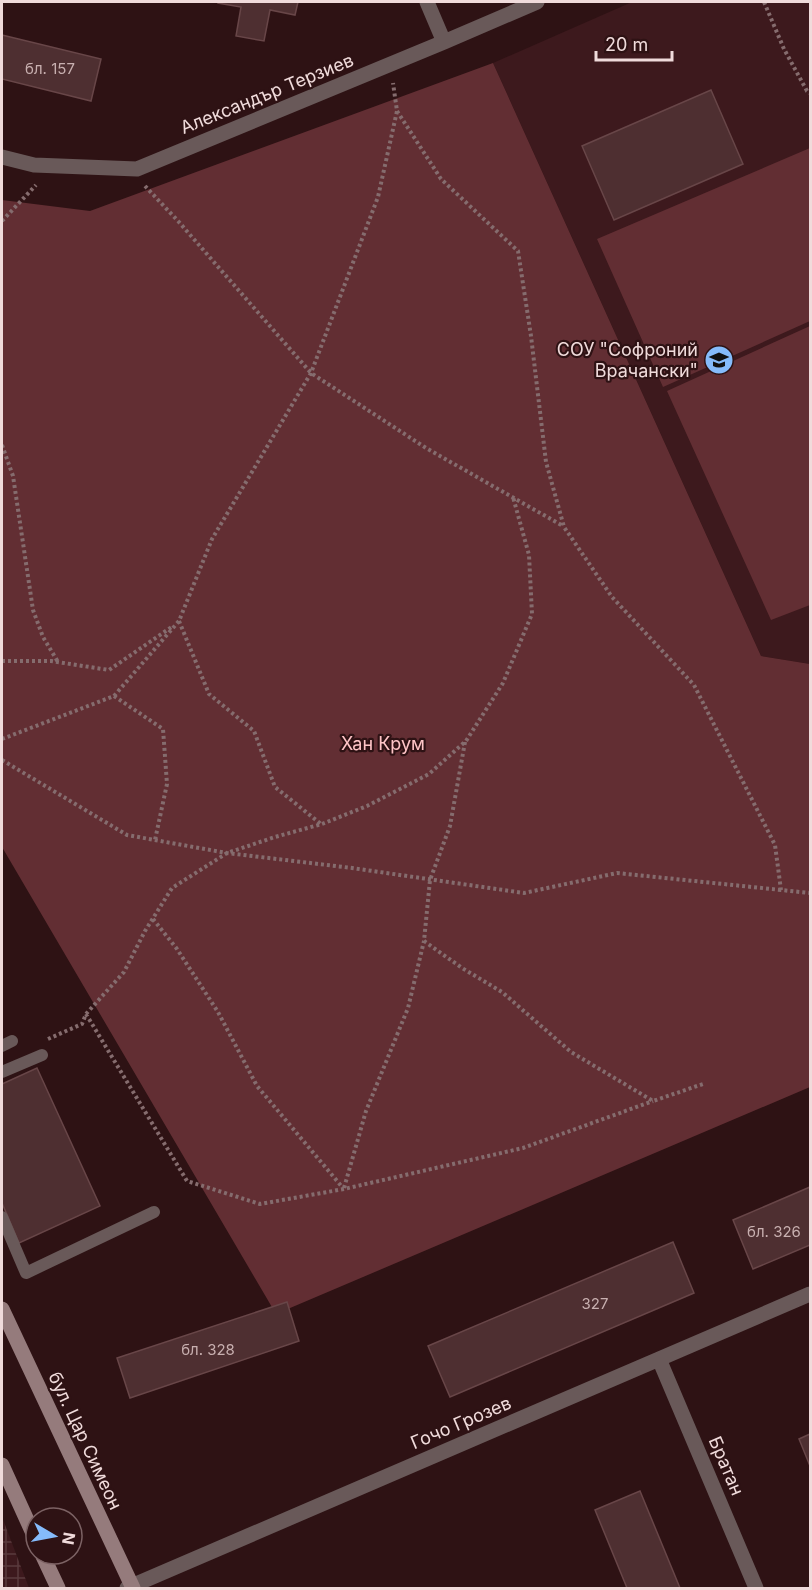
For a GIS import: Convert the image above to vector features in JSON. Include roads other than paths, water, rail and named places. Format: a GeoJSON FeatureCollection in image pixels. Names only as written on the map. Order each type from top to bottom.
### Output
{"type":"FeatureCollection","features":[{"type":"Feature","properties":{"kind":"main road","name":"бул. Цар Симеон"},"geometry":{"type":"LineString","coordinates":[[2,1309],[130,1588]]}},
{"type":"Feature","properties":{"kind":"main road"},"geometry":{"type":"LineString","coordinates":[[2,1465],[24,1514]]}},
{"type":"Feature","properties":{"kind":"main road"},"geometry":{"type":"LineString","coordinates":[[48,1566],[58,1588]]}},
{"type":"Feature","properties":{"kind":"street"},"geometry":{"type":"LineString","coordinates":[[427,2],[444,42]]}},
{"type":"Feature","properties":{"kind":"street","name":"Александър Терзиев"},"geometry":{"type":"LineString","coordinates":[[2,157],[34,165],[137,169],[537,2]]}},
{"type":"Feature","properties":{"kind":"street","name":"Гочо Грозев"},"geometry":{"type":"LineString","coordinates":[[130,1588],[810,1294]]}},
{"type":"Feature","properties":{"kind":"street","name":"Братан"},"geometry":{"type":"LineString","coordinates":[[659,1359],[756,1588]]}},
{"type":"Feature","properties":{"kind":"lane"},"geometry":{"type":"LineString","coordinates":[[2,1072],[42,1054]]}},
{"type":"Feature","properties":{"kind":"lane"},"geometry":{"type":"LineString","coordinates":[[2,1217],[26,1273],[154,1212]]}},
{"type":"Feature","properties":{"kind":"place","name":"СОУ \"Софроний Врачански\""},"geometry":{"type":"Point","coordinates":[719,360]}},
{"type":"Feature","properties":{"kind":"park label","name":"Хан Крум"},"geometry":{"type":"Point","coordinates":[383,744]}}]}
